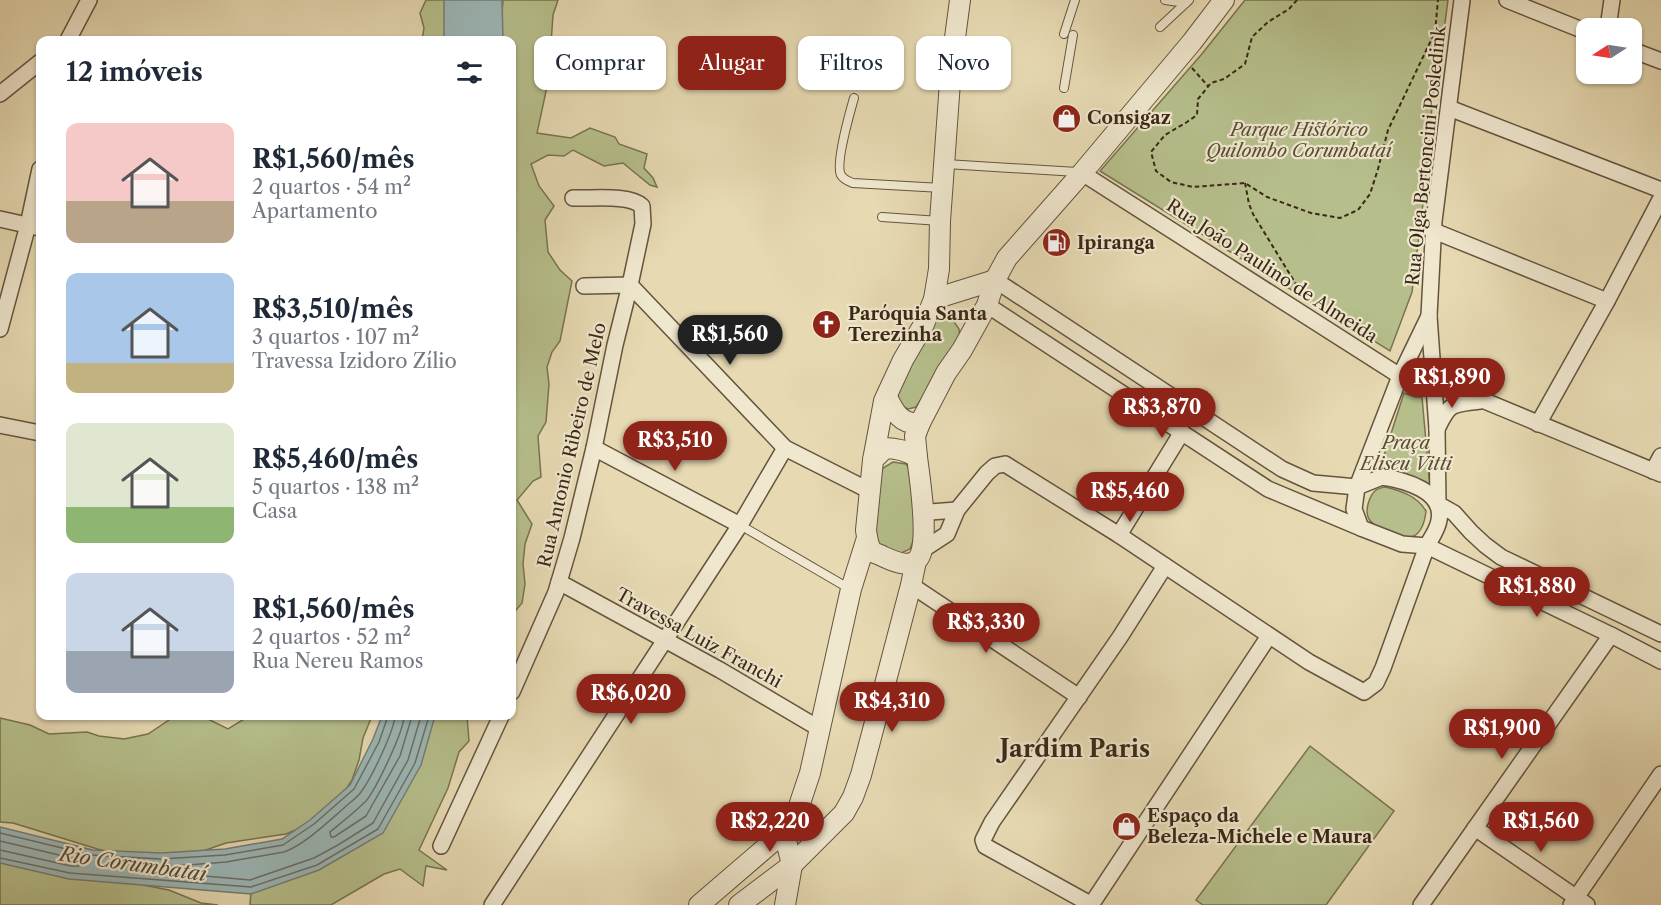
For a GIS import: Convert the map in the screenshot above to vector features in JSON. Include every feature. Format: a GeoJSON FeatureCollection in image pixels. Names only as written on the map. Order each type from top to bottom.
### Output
{"type":"FeatureCollection","features":[{"type":"Feature","properties":{"kind":"street"},"geometry":{"type":"LineString","coordinates":[[70,36],[89,0]]}},
{"type":"Feature","properties":{"kind":"street"},"geometry":{"type":"LineString","coordinates":[[960,0],[951,69],[940,221],[939,269],[934,299],[924,324],[903,360],[885,401],[873,460],[866,530],[873,551],[896,563],[908,564],[947,534],[957,510],[987,472],[995,466],[1005,464],[1119,535],[1269,636],[1364,692],[1376,682],[1427,546],[1440,519],[1437,429],[1429,316]]}},
{"type":"Feature","properties":{"kind":"street"},"geometry":{"type":"LineString","coordinates":[[739,905],[792,865],[843,813],[853,797],[861,775],[923,538],[915,436],[946,373],[962,350],[987,304],[995,280],[1007,258],[1082,173],[1192,42],[1224,0]]}},
{"type":"Feature","properties":{"kind":"street","name":"Rua Olga Bertoncini Posledink"},"geometry":{"type":"LineString","coordinates":[[1429,316],[1439,173],[1462,0]]}},
{"type":"Feature","properties":{"kind":"street"},"geometry":{"type":"LineString","coordinates":[[1508,0],[1576,28]]}},
{"type":"Feature","properties":{"kind":"street"},"geometry":{"type":"LineString","coordinates":[[1609,18],[1612,0]]}},
{"type":"Feature","properties":{"kind":"street"},"geometry":{"type":"LineString","coordinates":[[1642,54],[1661,61]]}},
{"type":"Feature","properties":{"kind":"street"},"geometry":{"type":"LineString","coordinates":[[0,94],[36,65]]}},
{"type":"Feature","properties":{"kind":"street"},"geometry":{"type":"LineString","coordinates":[[1449,108],[1661,190]]}},
{"type":"Feature","properties":{"kind":"street","name":"Rua João Paulino de Almeida"},"geometry":{"type":"LineString","coordinates":[[1082,173],[1400,376],[1434,380],[1657,472]]}},
{"type":"Feature","properties":{"kind":"street","name":"Rua Antonio Ribeiro de Melo"},"geometry":{"type":"LineString","coordinates":[[516,683],[556,592],[572,538],[643,224],[642,206],[637,201],[573,198]]}},
{"type":"Feature","properties":{"kind":"street"},"geometry":{"type":"LineString","coordinates":[[1538,424],[1607,301],[1661,198]]}},
{"type":"Feature","properties":{"kind":"street"},"geometry":{"type":"LineString","coordinates":[[0,329],[34,227],[36,208]]}},
{"type":"Feature","properties":{"kind":"street"},"geometry":{"type":"LineString","coordinates":[[0,219],[34,227]]}},
{"type":"Feature","properties":{"kind":"street"},"geometry":{"type":"LineString","coordinates":[[1434,231],[1607,301]]}},
{"type":"Feature","properties":{"kind":"street"},"geometry":{"type":"LineString","coordinates":[[934,299],[995,280]]}},
{"type":"Feature","properties":{"kind":"street"},"geometry":{"type":"LineString","coordinates":[[995,280],[1282,469],[1314,483],[1357,487],[1382,477],[1392,478],[1429,493],[1438,504],[1454,513],[1485,545],[1501,556],[1661,634]]}},
{"type":"Feature","properties":{"kind":"street"},"geometry":{"type":"LineString","coordinates":[[584,286],[630,285],[786,448],[870,491]]}},
{"type":"Feature","properties":{"kind":"street"},"geometry":{"type":"LineString","coordinates":[[987,304],[1268,489],[1402,544],[1427,546],[1661,661]]}},
{"type":"Feature","properties":{"kind":"street"},"geometry":{"type":"LineString","coordinates":[[1361,528],[1354,509],[1357,487],[1400,376],[1429,316]]}},
{"type":"Feature","properties":{"kind":"street"},"geometry":{"type":"LineString","coordinates":[[887,397],[900,418],[908,423],[920,423]]}},
{"type":"Feature","properties":{"kind":"street"},"geometry":{"type":"LineString","coordinates":[[1437,429],[1444,413],[1454,405],[1481,401]]}},
{"type":"Feature","properties":{"kind":"street"},"geometry":{"type":"LineString","coordinates":[[0,426],[36,432]]}},
{"type":"Feature","properties":{"kind":"street"},"geometry":{"type":"LineString","coordinates":[[1119,535],[1182,432]]}},
{"type":"Feature","properties":{"kind":"street"},"geometry":{"type":"LineString","coordinates":[[594,448],[740,525]]}},
{"type":"Feature","properties":{"kind":"street"},"geometry":{"type":"LineString","coordinates":[[492,905],[740,525],[786,448]]}},
{"type":"Feature","properties":{"kind":"street"},"geometry":{"type":"LineString","coordinates":[[873,460],[885,448],[908,451],[917,457]]}},
{"type":"Feature","properties":{"kind":"street"},"geometry":{"type":"LineString","coordinates":[[1657,472],[1661,456]]}},
{"type":"Feature","properties":{"kind":"street"},"geometry":{"type":"LineString","coordinates":[[922,516],[930,512],[957,510]]}},
{"type":"Feature","properties":{"kind":"street"},"geometry":{"type":"LineString","coordinates":[[699,905],[784,832],[797,812],[810,773],[851,589],[867,538]]}},
{"type":"Feature","properties":{"kind":"street"},"geometry":{"type":"LineString","coordinates":[[1165,566],[1120,637],[992,822],[983,840],[985,846],[1092,905],[1269,636]]}},
{"type":"Feature","properties":{"kind":"street","name":"Travessa Luiz Franchi"},"geometry":{"type":"LineString","coordinates":[[559,582],[720,670],[820,729]]}},
{"type":"Feature","properties":{"kind":"street"},"geometry":{"type":"LineString","coordinates":[[911,585],[1079,697]]}},
{"type":"Feature","properties":{"kind":"street"},"geometry":{"type":"LineString","coordinates":[[1421,905],[1611,635]]}},
{"type":"Feature","properties":{"kind":"street"},"geometry":{"type":"LineString","coordinates":[[441,846],[499,720]]}},
{"type":"Feature","properties":{"kind":"street"},"geometry":{"type":"LineString","coordinates":[[1475,828],[1578,902],[1661,774]]}},
{"type":"Feature","properties":{"kind":"street"},"geometry":{"type":"LineString","coordinates":[[797,812],[826,830]]}},
{"type":"Feature","properties":{"kind":"street"},"geometry":{"type":"LineString","coordinates":[[784,832],[792,865],[785,905]]}},
{"type":"Feature","properties":{"kind":"lane"},"geometry":{"type":"LineString","coordinates":[[1064,34],[1075,0]]}},
{"type":"Feature","properties":{"kind":"lane"},"geometry":{"type":"LineString","coordinates":[[1166,0],[1187,1]]}},
{"type":"Feature","properties":{"kind":"lane"},"geometry":{"type":"LineString","coordinates":[[1160,27],[1187,1]]}},
{"type":"Feature","properties":{"kind":"lane"},"geometry":{"type":"LineString","coordinates":[[1064,88],[1073,35]]}},
{"type":"Feature","properties":{"kind":"lane"},"geometry":{"type":"LineString","coordinates":[[854,98],[839,170],[842,177],[853,183],[943,188]]}},
{"type":"Feature","properties":{"kind":"lane"},"geometry":{"type":"LineString","coordinates":[[945,164],[1082,173]]}},
{"type":"Feature","properties":{"kind":"lane"},"geometry":{"type":"LineString","coordinates":[[882,217],[940,221]]}},
{"type":"Feature","properties":{"kind":"lane"},"geometry":{"type":"LineString","coordinates":[[740,525],[851,589]]}},
{"type":"Feature","properties":{"kind":"path"},"geometry":{"type":"LineString","coordinates":[[1297,0],[1289,9],[1268,22],[1252,37],[1245,64],[1224,79],[1208,86],[1198,99],[1197,115],[1165,135],[1151,152],[1156,171],[1171,182],[1193,187],[1245,183],[1267,197],[1311,213],[1340,218],[1358,210],[1370,194],[1388,130],[1436,32],[1438,0]]}},
{"type":"Feature","properties":{"kind":"path"},"geometry":{"type":"LineString","coordinates":[[1180,55],[1208,86]]}},
{"type":"Feature","properties":{"kind":"path"},"geometry":{"type":"LineString","coordinates":[[1245,183],[1253,214],[1322,326]]}},
{"type":"Feature","properties":{"kind":"green space"},"geometry":{"type":"Polygon","coordinates":[[[426,0],[460,0],[464,36],[423,36],[424,28],[420,13],[426,0]]]}},
{"type":"Feature","properties":{"kind":"green space"},"geometry":{"type":"Polygon","coordinates":[[[503,0],[558,0],[553,15],[552,36],[534,36],[534,90],[546,90],[537,133],[571,138],[590,128],[615,137],[619,144],[647,154],[644,168],[657,187],[650,185],[623,163],[604,166],[573,150],[564,156],[548,155],[531,164],[539,186],[554,206],[545,220],[548,252],[560,270],[572,281],[560,341],[552,352],[547,367],[549,384],[546,422],[538,436],[541,477],[533,481],[517,500],[532,524],[525,544],[523,564],[525,584],[522,603],[516,610],[516,36],[500,36],[503,0]]]}},
{"type":"Feature","properties":{"kind":"green space","name":"Parque Histórico Quilombo Corumbataí"},"geometry":{"type":"Polygon","coordinates":[[[1245,0],[1448,0],[1443,38],[1437,51],[1424,195],[1412,292],[1390,351],[1100,171],[1201,55],[1245,0]]]}},
{"type":"Feature","properties":{"kind":"green space"},"geometry":{"type":"Polygon","coordinates":[[[941,317],[952,319],[959,329],[960,340],[916,407],[908,409],[900,405],[896,395],[931,322],[941,317]]]}},
{"type":"Feature","properties":{"kind":"green space","name":"Praça Eliseu Vitti"},"geometry":{"type":"Polygon","coordinates":[[[1404,393],[1422,397],[1430,487],[1402,473],[1380,468],[1404,393]]]}},
{"type":"Feature","properties":{"kind":"green space"},"geometry":{"type":"Polygon","coordinates":[[[893,462],[906,464],[914,475],[916,533],[910,549],[899,554],[874,542],[878,480],[883,468],[893,462]]]}},
{"type":"Feature","properties":{"kind":"green space"},"geometry":{"type":"Polygon","coordinates":[[[1385,487],[1409,495],[1426,511],[1424,522],[1414,536],[1403,537],[1388,532],[1370,521],[1367,513],[1372,495],[1385,487]]]}},
{"type":"Feature","properties":{"kind":"green space"},"geometry":{"type":"Polygon","coordinates":[[[0,718],[30,725],[49,734],[87,732],[124,739],[148,734],[169,720],[210,720],[228,729],[243,720],[370,720],[352,780],[341,797],[312,823],[286,834],[226,843],[183,858],[107,852],[13,823],[0,822],[0,718]]]}},
{"type":"Feature","properties":{"kind":"green space"},"geometry":{"type":"Polygon","coordinates":[[[421,720],[467,720],[469,741],[459,752],[448,788],[419,850],[447,870],[426,866],[423,886],[400,869],[384,874],[331,905],[250,905],[251,891],[421,720]]]}},
{"type":"Feature","properties":{"kind":"green space"},"geometry":{"type":"Polygon","coordinates":[[[1310,746],[1394,811],[1326,905],[1203,905],[1196,900],[1310,746]]]}},
{"type":"Feature","properties":{"kind":"green space"},"geometry":{"type":"Polygon","coordinates":[[[0,850],[100,869],[143,885],[169,890],[201,903],[218,905],[0,905],[0,850]]]}},
{"type":"Feature","properties":{"kind":"water"},"geometry":{"type":"Polygon","coordinates":[[[444,0],[502,0],[503,36],[444,36],[444,0]]]}},
{"type":"Feature","properties":{"kind":"water","name":"Rio Corumbataí"},"geometry":{"type":"Polygon","coordinates":[[[380,720],[434,720],[421,765],[383,833],[319,870],[251,894],[69,879],[0,863],[0,827],[93,850],[161,853],[225,849],[282,839],[310,820],[350,785],[380,720]]]}},
{"type":"Feature","properties":{"kind":"place","name":"Consigaz"},"geometry":{"type":"Point","coordinates":[1066,118]}},
{"type":"Feature","properties":{"kind":"place","name":"Ipiranga"},"geometry":{"type":"Point","coordinates":[1056,243]}},
{"type":"Feature","properties":{"kind":"place","name":"Paróquia Santa Terezinha"},"geometry":{"type":"Point","coordinates":[827,324]}},
{"type":"Feature","properties":{"kind":"place","name":"Espaço da Beleza-Michele e Maura"},"geometry":{"type":"Point","coordinates":[1126,826]}},
{"type":"Feature","properties":{"kind":"district","name":"Jardim Paris"},"geometry":{"type":"Point","coordinates":[1075,749]}}]}
